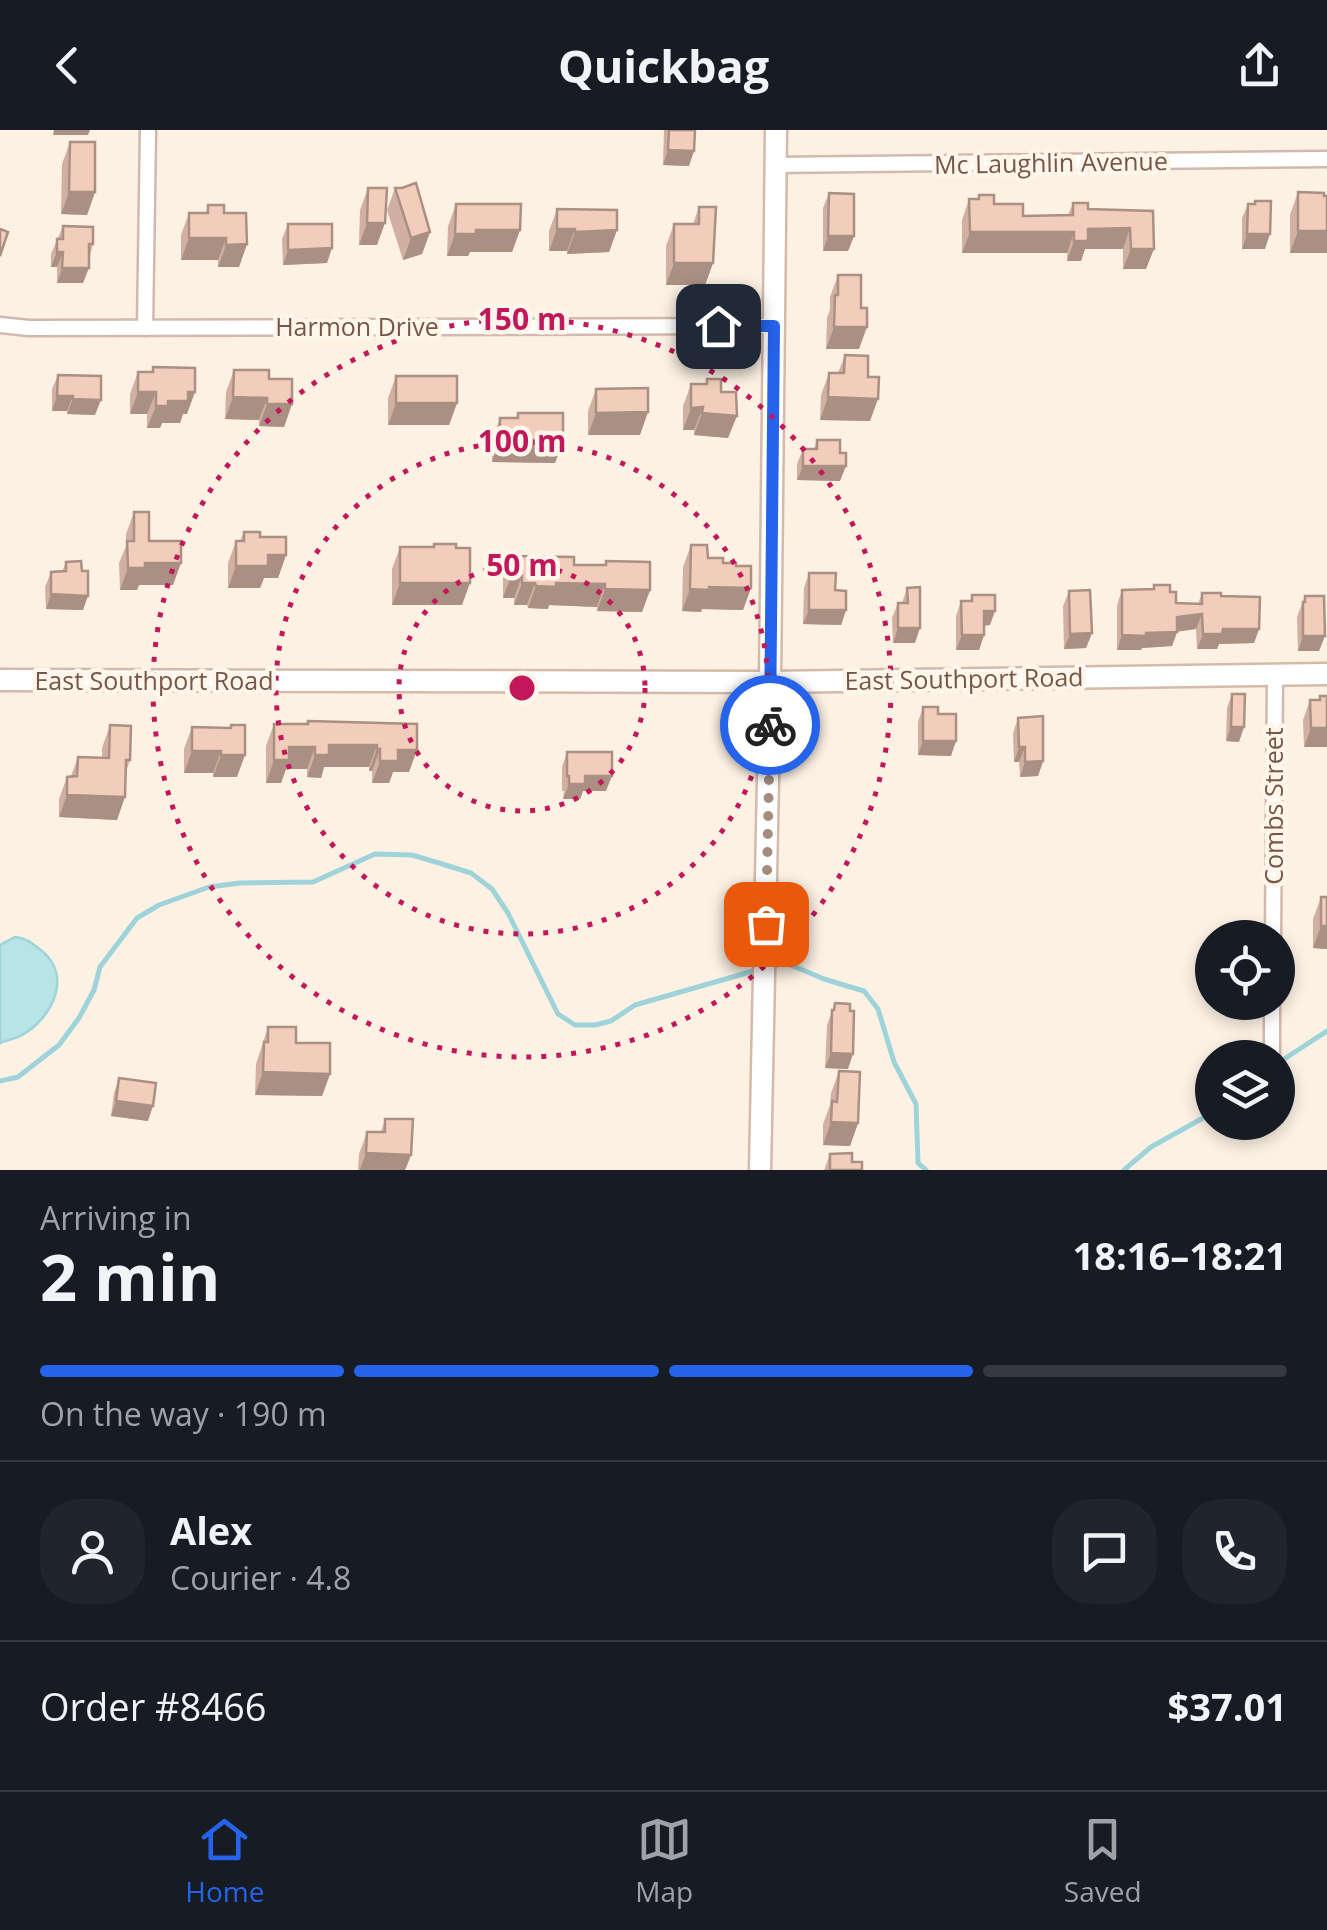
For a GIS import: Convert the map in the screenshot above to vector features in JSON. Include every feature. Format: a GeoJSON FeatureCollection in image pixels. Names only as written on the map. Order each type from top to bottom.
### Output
{"type":"FeatureCollection","features":[{"type":"Feature","properties":{"kind":"main road"},"geometry":{"type":"LineString","coordinates":[[760,1170],[776,130]]}},
{"type":"Feature","properties":{"kind":"main road","name":"East Southport Road"},"geometry":{"type":"LineString","coordinates":[[0,680],[770,682],[1327,674]]}},
{"type":"Feature","properties":{"kind":"street"},"geometry":{"type":"LineString","coordinates":[[144,328],[148,130]]}},
{"type":"Feature","properties":{"kind":"street","name":"Mc Laughlin Avenue"},"geometry":{"type":"LineString","coordinates":[[776,166],[1327,159]]}},
{"type":"Feature","properties":{"kind":"street","name":"Harmon Drive"},"geometry":{"type":"LineString","coordinates":[[0,325],[774,326]]}},
{"type":"Feature","properties":{"kind":"street","name":"Combs Street"},"geometry":{"type":"LineString","coordinates":[[1273,920],[1275,675]]}},
{"type":"Feature","properties":{"kind":"water"},"geometry":{"type":"Polygon","coordinates":[[[15,937],[33,944],[51,961],[57,985],[50,1008],[33,1028],[0,1043],[0,945],[15,937]]]}},
{"type":"Feature","properties":{"kind":"building"},"geometry":{"type":"Polygon","coordinates":[[[669,130],[695,130],[694,151],[668,150],[669,130]]]}},
{"type":"Feature","properties":{"kind":"building"},"geometry":{"type":"Polygon","coordinates":[[[70,142],[95,142],[95,192],[69,192],[70,142]]]}},
{"type":"Feature","properties":{"kind":"building"},"geometry":{"type":"Polygon","coordinates":[[[416,183],[430,232],[411,238],[395,188],[416,183]]]}},
{"type":"Feature","properties":{"kind":"building"},"geometry":{"type":"Polygon","coordinates":[[[368,188],[387,188],[385,223],[367,223],[368,188]]]}},
{"type":"Feature","properties":{"kind":"building"},"geometry":{"type":"Polygon","coordinates":[[[1298,192],[1327,196],[1327,231],[1298,231],[1298,192]]]}},
{"type":"Feature","properties":{"kind":"building"},"geometry":{"type":"Polygon","coordinates":[[[829,193],[854,194],[854,236],[828,236],[829,193]]]}},
{"type":"Feature","properties":{"kind":"building"},"geometry":{"type":"Polygon","coordinates":[[[979,195],[994,195],[994,204],[1023,204],[1023,216],[1073,215],[1073,203],[1088,203],[1088,209],[1153,211],[1154,249],[1131,249],[1130,228],[1088,229],[1088,241],[1074,241],[1074,232],[970,232],[969,199],[979,199],[979,195]]]}},
{"type":"Feature","properties":{"kind":"building"},"geometry":{"type":"Polygon","coordinates":[[[1271,201],[1270,234],[1247,234],[1248,204],[1271,201]]]}},
{"type":"Feature","properties":{"kind":"building"},"geometry":{"type":"Polygon","coordinates":[[[456,204],[521,204],[520,230],[455,234],[456,204]]]}},
{"type":"Feature","properties":{"kind":"building"},"geometry":{"type":"Polygon","coordinates":[[[208,205],[224,205],[224,213],[246,213],[247,244],[226,245],[226,238],[189,238],[189,213],[208,213],[208,205]]]}},
{"type":"Feature","properties":{"kind":"building"},"geometry":{"type":"Polygon","coordinates":[[[699,207],[716,207],[713,263],[674,263],[674,224],[699,224],[699,207]]]}},
{"type":"Feature","properties":{"kind":"building"},"geometry":{"type":"Polygon","coordinates":[[[557,209],[617,210],[617,230],[557,229],[557,209]]]}},
{"type":"Feature","properties":{"kind":"building"},"geometry":{"type":"Polygon","coordinates":[[[288,224],[332,224],[332,248],[288,250],[288,224]]]}},
{"type":"Feature","properties":{"kind":"building"},"geometry":{"type":"Polygon","coordinates":[[[63,226],[93,227],[89,268],[62,268],[63,252],[57,252],[57,239],[63,239],[63,226]]]}},
{"type":"Feature","properties":{"kind":"building"},"geometry":{"type":"Polygon","coordinates":[[[0,229],[8,232],[0,256],[0,229]]]}},
{"type":"Feature","properties":{"kind":"building"},"geometry":{"type":"Polygon","coordinates":[[[838,275],[861,275],[861,308],[867,308],[867,327],[834,327],[838,275]]]}},
{"type":"Feature","properties":{"kind":"building"},"geometry":{"type":"Polygon","coordinates":[[[845,355],[868,356],[868,377],[879,377],[878,399],[828,397],[829,373],[844,373],[845,355]]]}},
{"type":"Feature","properties":{"kind":"building"},"geometry":{"type":"Polygon","coordinates":[[[153,367],[195,368],[195,392],[188,392],[188,401],[168,401],[168,406],[156,406],[156,392],[138,392],[138,372],[153,372],[153,367]]]}},
{"type":"Feature","properties":{"kind":"building"},"geometry":{"type":"Polygon","coordinates":[[[234,370],[269,370],[269,379],[292,379],[292,404],[267,404],[267,398],[233,397],[234,370]]]}},
{"type":"Feature","properties":{"kind":"building"},"geometry":{"type":"Polygon","coordinates":[[[58,375],[101,376],[101,400],[57,396],[58,375]]]}},
{"type":"Feature","properties":{"kind":"building"},"geometry":{"type":"Polygon","coordinates":[[[396,376],[457,376],[457,403],[396,403],[396,376]]]}},
{"type":"Feature","properties":{"kind":"building"},"geometry":{"type":"Polygon","coordinates":[[[707,379],[721,379],[721,392],[736,392],[737,416],[702,413],[703,407],[691,408],[691,384],[707,384],[707,379]]]}},
{"type":"Feature","properties":{"kind":"building"},"geometry":{"type":"Polygon","coordinates":[[[648,388],[648,412],[596,413],[596,389],[648,388]]]}},
{"type":"Feature","properties":{"kind":"building"},"geometry":{"type":"Polygon","coordinates":[[[518,413],[563,413],[563,441],[500,439],[500,418],[518,418],[518,413]]]}},
{"type":"Feature","properties":{"kind":"building"},"geometry":{"type":"Polygon","coordinates":[[[817,440],[840,440],[846,466],[803,466],[803,449],[817,449],[817,440]]]}},
{"type":"Feature","properties":{"kind":"building"},"geometry":{"type":"Polygon","coordinates":[[[134,512],[149,512],[149,541],[181,541],[181,563],[145,563],[145,568],[128,568],[127,541],[134,541],[134,512]]]}},
{"type":"Feature","properties":{"kind":"building"},"geometry":{"type":"Polygon","coordinates":[[[244,532],[260,532],[260,537],[286,537],[286,555],[268,555],[268,566],[236,566],[236,541],[244,541],[244,532]]]}},
{"type":"Feature","properties":{"kind":"building"},"geometry":{"type":"Polygon","coordinates":[[[434,544],[470,548],[470,583],[400,583],[400,547],[434,544]]]}},
{"type":"Feature","properties":{"kind":"building"},"geometry":{"type":"Polygon","coordinates":[[[691,545],[707,545],[708,558],[751,566],[751,588],[690,589],[691,545]]]}},
{"type":"Feature","properties":{"kind":"building"},"geometry":{"type":"Polygon","coordinates":[[[511,556],[574,557],[574,565],[650,562],[650,590],[605,589],[605,584],[556,583],[556,587],[522,583],[522,576],[511,576],[511,556]]]}},
{"type":"Feature","properties":{"kind":"building"},"geometry":{"type":"Polygon","coordinates":[[[81,561],[82,571],[88,571],[88,596],[51,594],[51,572],[66,571],[66,562],[81,561]]]}},
{"type":"Feature","properties":{"kind":"building"},"geometry":{"type":"Polygon","coordinates":[[[809,573],[836,573],[835,590],[846,591],[846,610],[809,610],[809,573]]]}},
{"type":"Feature","properties":{"kind":"building"},"geometry":{"type":"Polygon","coordinates":[[[1154,585],[1170,585],[1170,592],[1176,592],[1176,603],[1202,604],[1202,593],[1260,597],[1259,629],[1223,629],[1222,634],[1203,634],[1202,614],[1177,617],[1177,632],[1122,635],[1122,590],[1154,589],[1154,585]]]}},
{"type":"Feature","properties":{"kind":"building"},"geometry":{"type":"Polygon","coordinates":[[[920,587],[920,628],[898,628],[898,603],[908,603],[907,588],[920,587]]]}},
{"type":"Feature","properties":{"kind":"building"},"geometry":{"type":"Polygon","coordinates":[[[1090,590],[1092,633],[1070,634],[1069,591],[1090,590]]]}},
{"type":"Feature","properties":{"kind":"building"},"geometry":{"type":"Polygon","coordinates":[[[972,595],[995,595],[995,611],[984,611],[984,635],[962,635],[961,601],[972,601],[972,595]]]}},
{"type":"Feature","properties":{"kind":"building"},"geometry":{"type":"Polygon","coordinates":[[[1305,596],[1324,596],[1325,636],[1303,636],[1305,596]]]}},
{"type":"Feature","properties":{"kind":"building"},"geometry":{"type":"Polygon","coordinates":[[[1232,694],[1245,694],[1244,727],[1231,727],[1232,694]]]}},
{"type":"Feature","properties":{"kind":"building"},"geometry":{"type":"Polygon","coordinates":[[[1320,696],[1327,696],[1327,728],[1311,728],[1310,700],[1320,700],[1320,696]]]}},
{"type":"Feature","properties":{"kind":"building"},"geometry":{"type":"Polygon","coordinates":[[[923,707],[938,707],[938,714],[956,714],[956,741],[923,741],[923,707]]]}},
{"type":"Feature","properties":{"kind":"building"},"geometry":{"type":"Polygon","coordinates":[[[1043,716],[1043,761],[1025,762],[1025,747],[1019,747],[1018,718],[1043,716]]]}},
{"type":"Feature","properties":{"kind":"building"},"geometry":{"type":"Polygon","coordinates":[[[274,724],[417,724],[417,750],[398,750],[398,761],[380,761],[377,745],[329,745],[329,755],[315,755],[315,747],[289,747],[289,760],[274,760],[274,724]]]}},
{"type":"Feature","properties":{"kind":"building"},"geometry":{"type":"Polygon","coordinates":[[[110,725],[131,726],[125,797],[67,795],[67,777],[77,776],[78,757],[109,758],[110,725]]]}},
{"type":"Feature","properties":{"kind":"building"},"geometry":{"type":"Polygon","coordinates":[[[245,725],[245,755],[192,751],[192,727],[245,725]]]}},
{"type":"Feature","properties":{"kind":"building"},"geometry":{"type":"Polygon","coordinates":[[[567,752],[612,752],[612,776],[585,776],[585,784],[569,784],[567,752]]]}},
{"type":"Feature","properties":{"kind":"building"},"geometry":{"type":"Polygon","coordinates":[[[1321,897],[1327,897],[1327,926],[1321,926],[1321,897]]]}},
{"type":"Feature","properties":{"kind":"building"},"geometry":{"type":"Polygon","coordinates":[[[835,1003],[850,1004],[850,1011],[854,1011],[853,1054],[831,1053],[835,1003]]]}},
{"type":"Feature","properties":{"kind":"building"},"geometry":{"type":"Polygon","coordinates":[[[268,1027],[296,1027],[296,1043],[330,1043],[330,1074],[263,1072],[268,1027]]]}},
{"type":"Feature","properties":{"kind":"building"},"geometry":{"type":"Polygon","coordinates":[[[839,1071],[860,1072],[858,1123],[831,1122],[839,1071]]]}},
{"type":"Feature","properties":{"kind":"building"},"geometry":{"type":"Polygon","coordinates":[[[119,1078],[156,1083],[153,1106],[116,1101],[119,1078]]]}},
{"type":"Feature","properties":{"kind":"building"},"geometry":{"type":"Polygon","coordinates":[[[385,1119],[413,1119],[411,1155],[366,1153],[367,1132],[385,1132],[385,1119]]]}},
{"type":"Feature","properties":{"kind":"building"},"geometry":{"type":"Polygon","coordinates":[[[852,1153],[852,1162],[862,1162],[862,1170],[830,1170],[830,1154],[852,1153]]]}},
{"type":"Feature","properties":{"kind":"waterway"},"geometry":{"type":"LineString","coordinates":[[0,1081],[18,1077],[59,1045],[94,990],[100,967],[137,918],[159,905],[209,887],[313,882],[375,854],[412,855],[439,863],[471,873],[492,889],[558,1014],[575,1025],[611,1021],[635,1005],[757,970]]}},
{"type":"Feature","properties":{"kind":"waterway"},"geometry":{"type":"LineString","coordinates":[[768,967],[786,963],[864,991],[878,1009],[894,1062],[916,1104],[918,1163],[926,1170]]}},
{"type":"Feature","properties":{"kind":"waterway"},"geometry":{"type":"LineString","coordinates":[[1295,1052],[1327,1031]]}},
{"type":"Feature","properties":{"kind":"waterway"},"geometry":{"type":"LineString","coordinates":[[1124,1170],[1151,1147],[1195,1122]]}},
{"type":"Feature","properties":{"kind":"way so far"},"geometry":{"type":"LineString","coordinates":[[766,924],[770,725]]}},
{"type":"Feature","properties":{"kind":"route"},"geometry":{"type":"LineString","coordinates":[[718,326],[774,326],[770,725]]}}]}
